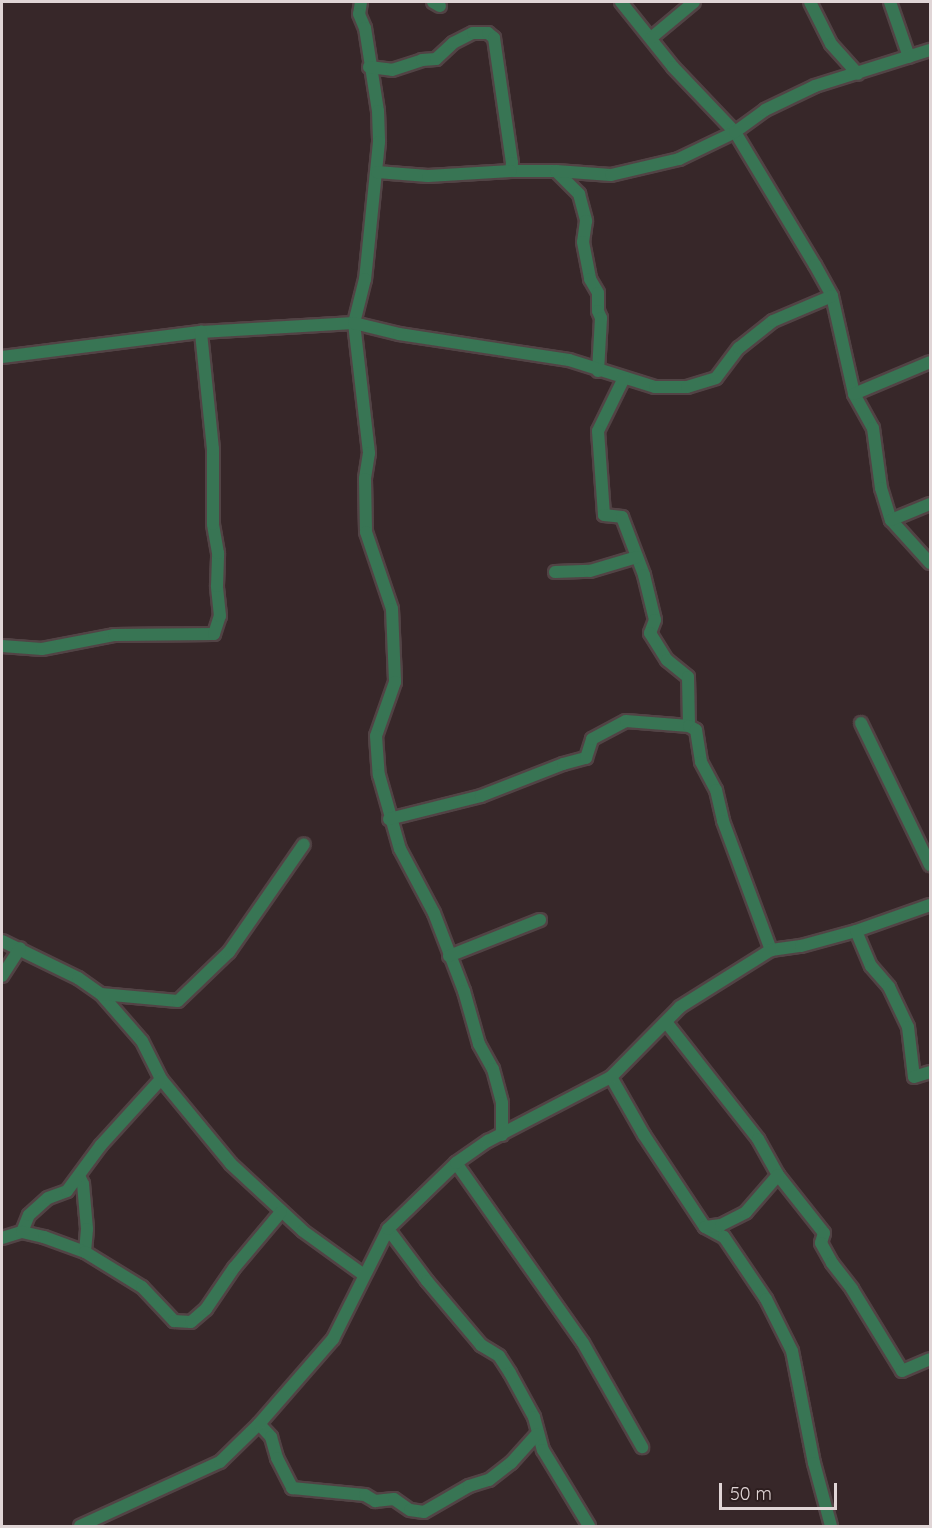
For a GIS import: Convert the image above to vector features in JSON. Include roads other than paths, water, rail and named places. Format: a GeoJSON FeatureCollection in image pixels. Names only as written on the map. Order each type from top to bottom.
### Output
{"type":"FeatureCollection","features":[{"type":"Feature","properties":{"kind":"street"},"geometry":{"type":"LineString","coordinates":[[361,2],[359,14],[364,28],[378,111],[377,172],[365,279],[354,323],[364,390],[369,453],[365,478],[366,532],[392,609],[395,682],[376,736],[379,775],[389,819],[400,849],[434,913],[464,991],[479,1044],[493,1069],[502,1103],[502,1135]]}},
{"type":"Feature","properties":{"kind":"street"},"geometry":{"type":"LineString","coordinates":[[621,2],[673,67],[735,132],[832,296],[854,394],[873,428],[881,488],[891,520],[930,563]]}},
{"type":"Feature","properties":{"kind":"street"},"geometry":{"type":"LineString","coordinates":[[651,38],[694,2]]}},
{"type":"Feature","properties":{"kind":"street"},"geometry":{"type":"LineString","coordinates":[[810,2],[831,44],[858,74]]}},
{"type":"Feature","properties":{"kind":"street"},"geometry":{"type":"LineString","coordinates":[[890,2],[909,57]]}},
{"type":"Feature","properties":{"kind":"street"},"geometry":{"type":"LineString","coordinates":[[369,67],[392,70],[422,60],[436,59],[453,43],[473,33],[488,33],[494,38],[500,64],[511,171]]}},
{"type":"Feature","properties":{"kind":"street"},"geometry":{"type":"LineString","coordinates":[[377,172],[428,176],[511,171],[611,175],[634,170],[679,159],[735,132],[765,110],[815,86],[930,50]]}},
{"type":"Feature","properties":{"kind":"street"},"geometry":{"type":"LineString","coordinates":[[556,171],[579,194],[586,222],[583,242],[590,279],[598,293],[598,311],[601,318],[598,371]]}},
{"type":"Feature","properties":{"kind":"street"},"geometry":{"type":"LineString","coordinates":[[2,357],[201,332],[354,323],[399,334],[569,360],[598,371],[655,387],[680,387],[696,385],[716,378],[739,348],[773,321],[832,296]]}},
{"type":"Feature","properties":{"kind":"street"},"geometry":{"type":"LineString","coordinates":[[2,646],[42,649],[114,635],[214,634],[220,616],[217,586],[218,553],[213,524],[213,449],[201,332]]}},
{"type":"Feature","properties":{"kind":"street"},"geometry":{"type":"LineString","coordinates":[[854,394],[930,362]]}},
{"type":"Feature","properties":{"kind":"street"},"geometry":{"type":"LineString","coordinates":[[624,378],[598,431],[604,515],[622,517],[637,557],[655,620],[650,633],[667,660],[688,677],[690,726]]}},
{"type":"Feature","properties":{"kind":"street"},"geometry":{"type":"LineString","coordinates":[[891,520],[930,504]]}},
{"type":"Feature","properties":{"kind":"street"},"geometry":{"type":"LineString","coordinates":[[555,572],[590,571],[637,557]]}},
{"type":"Feature","properties":{"kind":"street"},"geometry":{"type":"LineString","coordinates":[[389,819],[481,796],[563,764],[586,758],[592,739],[626,721],[690,726],[696,730],[701,762],[716,790],[723,821],[771,950]]}},
{"type":"Feature","properties":{"kind":"street"},"geometry":{"type":"LineString","coordinates":[[861,723],[930,865]]}},
{"type":"Feature","properties":{"kind":"street"},"geometry":{"type":"LineString","coordinates":[[100,994],[178,1001],[229,952],[304,844]]}},
{"type":"Feature","properties":{"kind":"street"},"geometry":{"type":"LineString","coordinates":[[80,1527],[220,1462],[259,1424],[333,1339],[388,1229],[456,1163],[488,1141],[611,1077],[680,1007],[771,950],[801,946],[856,931],[930,905]]}},
{"type":"Feature","properties":{"kind":"street"},"geometry":{"type":"LineString","coordinates":[[449,956],[540,920]]}},
{"type":"Feature","properties":{"kind":"street"},"geometry":{"type":"LineString","coordinates":[[856,931],[870,966],[889,987],[908,1027],[914,1077],[930,1072]]}},
{"type":"Feature","properties":{"kind":"street"},"geometry":{"type":"LineString","coordinates":[[2,941],[78,978],[100,994],[142,1041],[160,1079],[231,1164],[303,1231],[364,1275]]}},
{"type":"Feature","properties":{"kind":"street"},"geometry":{"type":"LineString","coordinates":[[2,976],[20,948]]}},
{"type":"Feature","properties":{"kind":"street"},"geometry":{"type":"LineString","coordinates":[[666,1022],[758,1139],[778,1175],[824,1233],[821,1243],[832,1263],[852,1289],[902,1371],[930,1359]]}},
{"type":"Feature","properties":{"kind":"street"},"geometry":{"type":"LineString","coordinates":[[611,1077],[644,1135],[705,1227],[724,1237],[766,1299],[792,1351],[831,1527]]}},
{"type":"Feature","properties":{"kind":"street"},"geometry":{"type":"LineString","coordinates":[[22,1232],[29,1215],[48,1198],[67,1191],[100,1145],[160,1079]]}},
{"type":"Feature","properties":{"kind":"street"},"geometry":{"type":"LineString","coordinates":[[456,1163],[583,1343],[642,1446]]}},
{"type":"Feature","properties":{"kind":"street"},"geometry":{"type":"LineString","coordinates":[[705,1227],[721,1225],[746,1212],[778,1175]]}},
{"type":"Feature","properties":{"kind":"street"},"geometry":{"type":"LineString","coordinates":[[79,1176],[83,1184],[87,1228],[85,1252]]}},
{"type":"Feature","properties":{"kind":"street"},"geometry":{"type":"LineString","coordinates":[[2,1238],[22,1232],[44,1237],[85,1252],[142,1287],[174,1321],[190,1322],[206,1309],[212,1296],[281,1212]]}},
{"type":"Feature","properties":{"kind":"street"},"geometry":{"type":"LineString","coordinates":[[388,1229],[427,1281],[481,1345],[499,1356],[534,1417],[543,1450],[589,1527]]}},
{"type":"Feature","properties":{"kind":"street"},"geometry":{"type":"LineString","coordinates":[[259,1424],[271,1437],[277,1458],[292,1488],[364,1495],[375,1501],[394,1499],[410,1510],[424,1512],[436,1508],[469,1486],[489,1480],[511,1463],[537,1434]]}}]}
